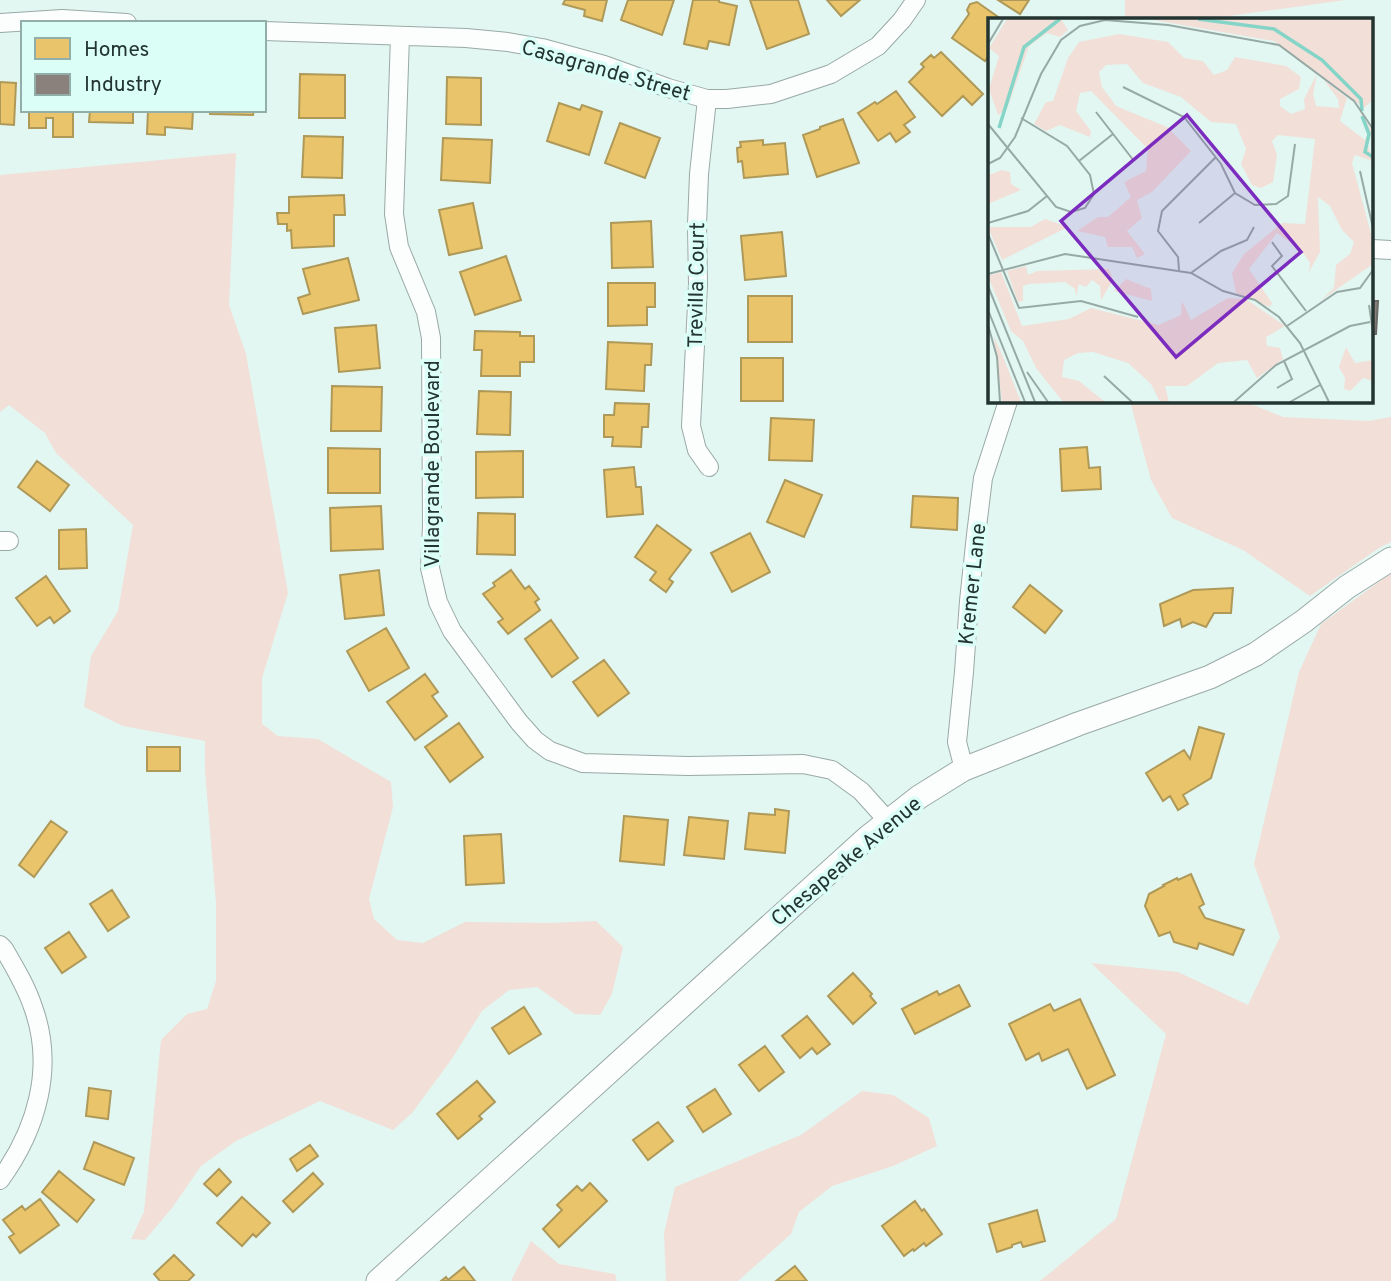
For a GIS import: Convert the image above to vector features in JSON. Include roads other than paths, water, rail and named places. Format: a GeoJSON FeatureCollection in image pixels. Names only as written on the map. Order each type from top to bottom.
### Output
{"type":"FeatureCollection","features":[{"type":"Feature","properties":{"kind":"street","name":"Casagrande Street"},"geometry":{"type":"LineString","coordinates":[[266,31],[466,38],[542,48],[707,99],[771,94],[831,74],[878,46],[916,0]]}},
{"type":"Feature","properties":{"kind":"street"},"geometry":{"type":"LineString","coordinates":[[31,21],[94,21]]}},
{"type":"Feature","properties":{"kind":"street"},"geometry":{"type":"LineString","coordinates":[[0,23],[21,22]]}},
{"type":"Feature","properties":{"kind":"street","name":"Villagrande Boulevard"},"geometry":{"type":"LineString","coordinates":[[400,36],[394,214],[399,247],[426,312],[431,338],[430,568],[438,602],[452,631],[519,722],[535,740],[550,751],[583,762],[688,766],[803,764],[832,771],[847,780],[888,821]]}},
{"type":"Feature","properties":{"kind":"street","name":"Trevilla Court"},"geometry":{"type":"LineString","coordinates":[[707,99],[699,174],[698,285],[691,426],[697,450],[709,467]]}},
{"type":"Feature","properties":{"kind":"street","name":"Kremer Lane"},"geometry":{"type":"LineString","coordinates":[[964,769],[957,741],[976,535],[983,478],[1008,402]]}},
{"type":"Feature","properties":{"kind":"street","name":"Chesapeake Avenue"},"geometry":{"type":"LineString","coordinates":[[377,1281],[888,821],[919,797],[964,769],[1078,723],[1210,677],[1237,664],[1256,654],[1347,587],[1391,559]]}},
{"type":"Feature","properties":{"kind":"street"},"geometry":{"type":"LineString","coordinates":[[0,945],[21,978],[34,1008],[43,1060],[38,1103],[25,1138],[0,1180]]}}]}
